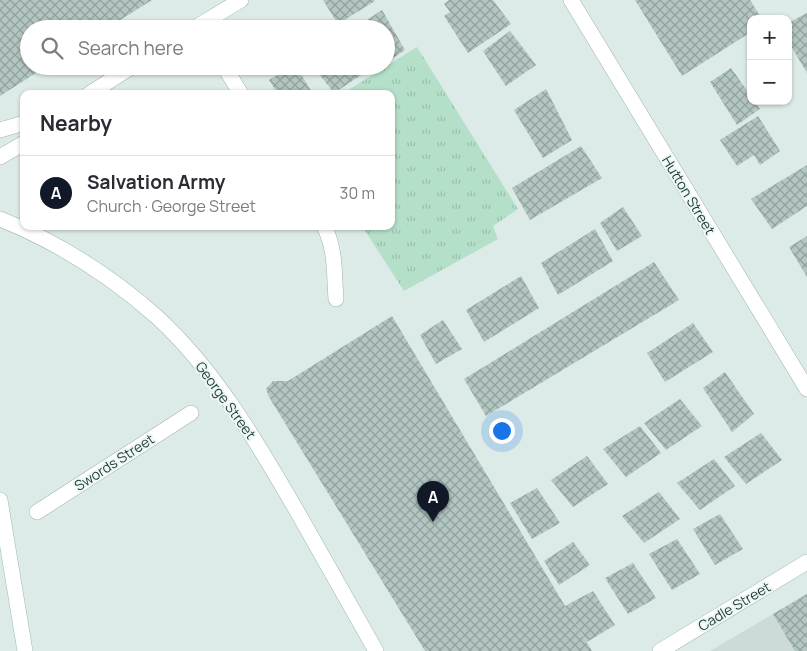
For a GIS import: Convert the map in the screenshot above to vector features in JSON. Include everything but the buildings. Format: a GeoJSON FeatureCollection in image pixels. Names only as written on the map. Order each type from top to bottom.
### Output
{"type":"FeatureCollection","features":[{"type":"Feature","properties":{"kind":"street"},"geometry":{"type":"LineString","coordinates":[[210,20],[241,0]]}},
{"type":"Feature","properties":{"kind":"street","name":"Hutton Street"},"geometry":{"type":"LineString","coordinates":[[571,0],[807,389]]}},
{"type":"Feature","properties":{"kind":"street"},"geometry":{"type":"LineString","coordinates":[[95,90],[119,75]]}},
{"type":"Feature","properties":{"kind":"street"},"geometry":{"type":"LineString","coordinates":[[229,75],[239,90]]}},
{"type":"Feature","properties":{"kind":"street"},"geometry":{"type":"LineString","coordinates":[[0,130],[20,124]]}},
{"type":"Feature","properties":{"kind":"street"},"geometry":{"type":"LineString","coordinates":[[0,157],[20,145]]}},
{"type":"Feature","properties":{"kind":"street","name":"George Street"},"geometry":{"type":"LineString","coordinates":[[0,219],[20,229]]}},
{"type":"Feature","properties":{"kind":"street","name":"George Street"},"geometry":{"type":"LineString","coordinates":[[22,230],[70,254],[116,283],[157,318],[197,360],[259,445],[376,651]]}},
{"type":"Feature","properties":{"kind":"street"},"geometry":{"type":"LineString","coordinates":[[326,230],[333,254],[336,299]]}},
{"type":"Feature","properties":{"kind":"street","name":"Swords Street"},"geometry":{"type":"LineString","coordinates":[[37,512],[191,413]]}},
{"type":"Feature","properties":{"kind":"street"},"geometry":{"type":"LineString","coordinates":[[0,500],[26,651]]}},
{"type":"Feature","properties":{"kind":"street","name":"Cadle Street"},"geometry":{"type":"LineString","coordinates":[[660,651],[807,562]]}},
{"type":"Feature","properties":{"kind":"shaded area"},"geometry":{"type":"Polygon","coordinates":[[[807,594],[807,651],[710,651],[807,594]]]}},
{"type":"Feature","properties":{"kind":"green space"},"geometry":{"type":"Polygon","coordinates":[[[417,47],[518,209],[493,226],[498,239],[404,291],[365,230],[395,230],[395,90],[348,90],[372,75],[395,75],[395,61],[417,47]]]}},
{"type":"Feature","properties":{"kind":"place","name":"Salvation Army"},"geometry":{"type":"Point","coordinates":[433,522]}}]}
